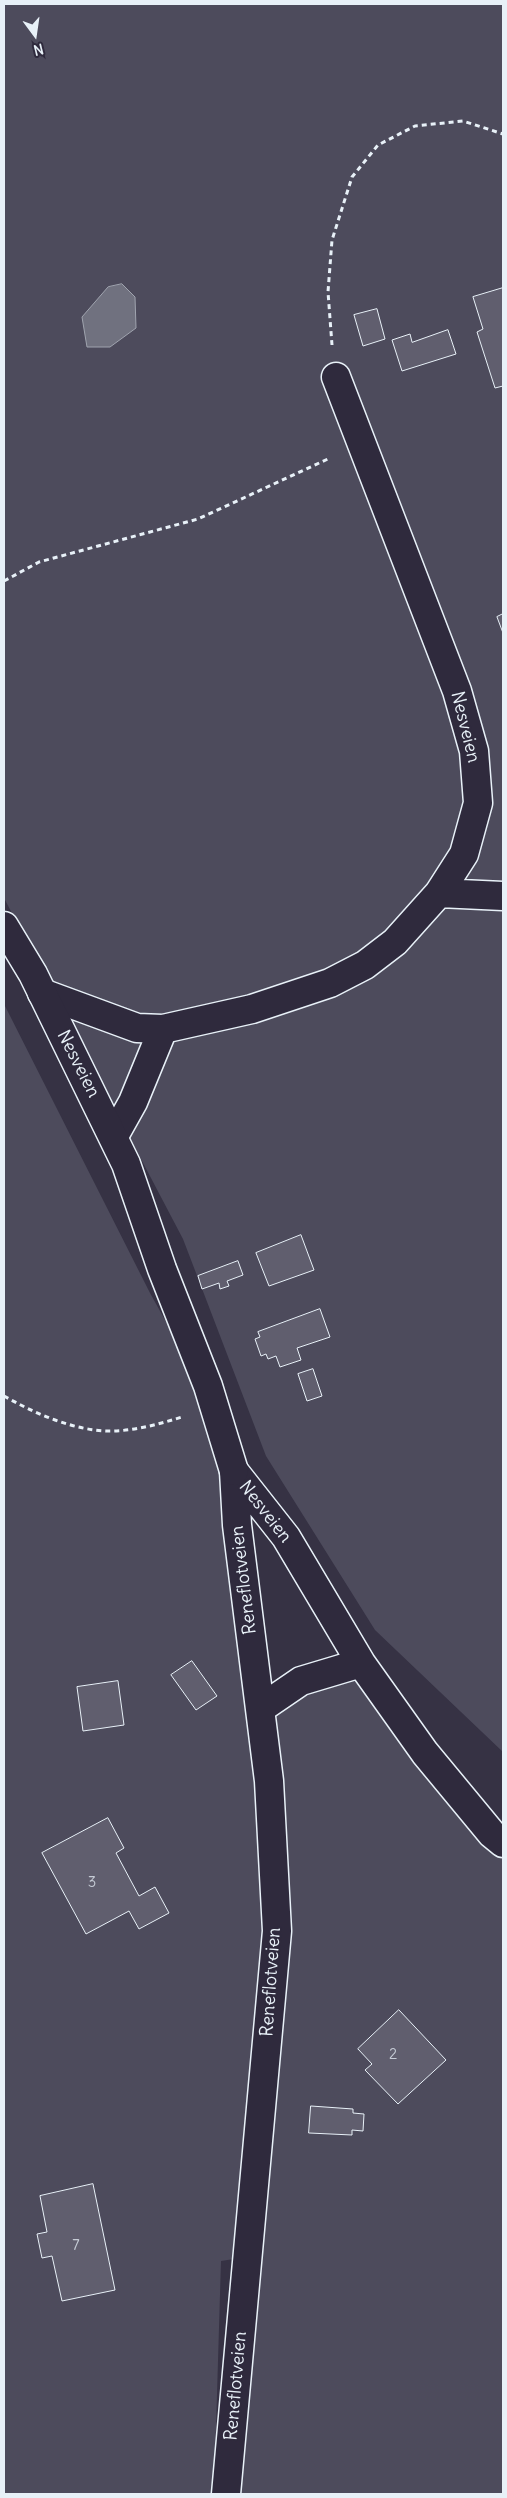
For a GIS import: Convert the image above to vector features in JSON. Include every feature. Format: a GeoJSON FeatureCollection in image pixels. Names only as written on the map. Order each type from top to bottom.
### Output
{"type":"FeatureCollection","features":[{"type":"Feature","properties":{"kind":"street","name":"Nesveien"},"geometry":{"type":"LineString","coordinates":[[42,993],[137,1028],[163,1029],[252,1009],[330,983],[365,965],[395,942],[440,893],[464,854],[478,803],[474,750],[457,691],[336,377]]}},
{"type":"Feature","properties":{"kind":"street"},"geometry":{"type":"LineString","coordinates":[[440,893],[503,896]]}},
{"type":"Feature","properties":{"kind":"street","name":"Nesveien"},"geometry":{"type":"LineString","coordinates":[[4,926],[42,993],[114,1136],[126,1164],[162,1269],[216,1407],[234,1471],[286,1537],[360,1663],[425,1753],[492,1834],[503,1843]]}},
{"type":"Feature","properties":{"kind":"street"},"geometry":{"type":"LineString","coordinates":[[114,1136],[133,1102],[163,1029]]}},
{"type":"Feature","properties":{"kind":"street","name":"Reneflotveien"},"geometry":{"type":"LineString","coordinates":[[226,2494],[277,1931],[269,1781],[237,1526],[234,1471]]}},
{"type":"Feature","properties":{"kind":"street"},"geometry":{"type":"LineString","coordinates":[[260,1709],[301,1681],[360,1663]]}},
{"type":"Feature","properties":{"kind":"path"},"geometry":{"type":"LineString","coordinates":[[336,377],[329,322],[328,292],[332,240],[352,177],[378,145],[415,126],[463,121],[503,134]]}},
{"type":"Feature","properties":{"kind":"path"},"geometry":{"type":"LineString","coordinates":[[4,581],[39,562],[198,519],[361,444]]}},
{"type":"Feature","properties":{"kind":"path"},"geometry":{"type":"LineString","coordinates":[[4,1396],[66,1424],[109,1431],[152,1427],[216,1407]]}},
{"type":"Feature","properties":{"kind":"shaded area"},"geometry":{"type":"Polygon","coordinates":[[[4,4],[503,4],[503,1752],[375,1630],[266,1456],[183,1239],[4,898],[4,4]]]}},
{"type":"Feature","properties":{"kind":"shaded area"},"geometry":{"type":"Polygon","coordinates":[[[4,1004],[150,1293],[220,1419],[260,1709],[361,1663],[503,1843],[503,2494],[226,2494],[247,2257],[221,2261],[214,2494],[4,2494],[4,1004]]]}},
{"type":"Feature","properties":{"kind":"water"},"geometry":{"type":"Polygon","coordinates":[[[122,284],[135,297],[136,328],[110,347],[87,347],[82,317],[108,287],[122,284]]]}},
{"type":"Feature","properties":{"kind":"building"},"geometry":{"type":"Polygon","coordinates":[[[503,288],[503,386],[495,388],[477,332],[483,329],[473,297],[503,288]]]}},
{"type":"Feature","properties":{"kind":"building"},"geometry":{"type":"Polygon","coordinates":[[[377,309],[385,339],[363,346],[354,315],[377,309]]]}},
{"type":"Feature","properties":{"kind":"building"},"geometry":{"type":"Polygon","coordinates":[[[448,330],[456,354],[402,371],[392,340],[410,334],[412,342],[448,330]]]}},
{"type":"Feature","properties":{"kind":"building"},"geometry":{"type":"Polygon","coordinates":[[[503,614],[503,633],[497,617],[503,614]]]}},
{"type":"Feature","properties":{"kind":"building"},"geometry":{"type":"Polygon","coordinates":[[[301,1235],[314,1270],[269,1286],[256,1253],[301,1235]]]}},
{"type":"Feature","properties":{"kind":"building"},"geometry":{"type":"Polygon","coordinates":[[[238,1261],[243,1275],[227,1281],[229,1286],[220,1289],[219,1283],[202,1289],[198,1276],[238,1261]]]}},
{"type":"Feature","properties":{"kind":"building"},"geometry":{"type":"Polygon","coordinates":[[[320,1309],[330,1337],[297,1348],[301,1360],[280,1367],[276,1356],[268,1359],[266,1354],[261,1356],[255,1339],[260,1337],[258,1332],[320,1309]]]}},
{"type":"Feature","properties":{"kind":"building"},"geometry":{"type":"Polygon","coordinates":[[[313,1369],[322,1396],[307,1401],[298,1374],[313,1369]]]}},
{"type":"Feature","properties":{"kind":"building"},"geometry":{"type":"Polygon","coordinates":[[[192,1661],[217,1696],[196,1710],[171,1675],[192,1661]]]}},
{"type":"Feature","properties":{"kind":"building"},"geometry":{"type":"Polygon","coordinates":[[[118,1681],[124,1725],[83,1731],[77,1687],[118,1681]]]}},
{"type":"Feature","properties":{"kind":"building"},"geometry":{"type":"Polygon","coordinates":[[[108,1818],[124,1848],[116,1853],[139,1896],[155,1887],[169,1913],[139,1929],[129,1911],[86,1934],[42,1853],[108,1818]]]}},
{"type":"Feature","properties":{"kind":"building"},"geometry":{"type":"Polygon","coordinates":[[[399,2010],[446,2060],[398,2104],[365,2070],[372,2064],[358,2049],[399,2010]]]}},
{"type":"Feature","properties":{"kind":"building"},"geometry":{"type":"Polygon","coordinates":[[[311,2106],[353,2109],[353,2113],[364,2114],[363,2131],[352,2130],[352,2135],[309,2133],[311,2106]]]}},
{"type":"Feature","properties":{"kind":"building"},"geometry":{"type":"Polygon","coordinates":[[[93,2184],[115,2290],[62,2301],[52,2256],[42,2258],[37,2234],[47,2232],[40,2196],[93,2184]]]}}]}
